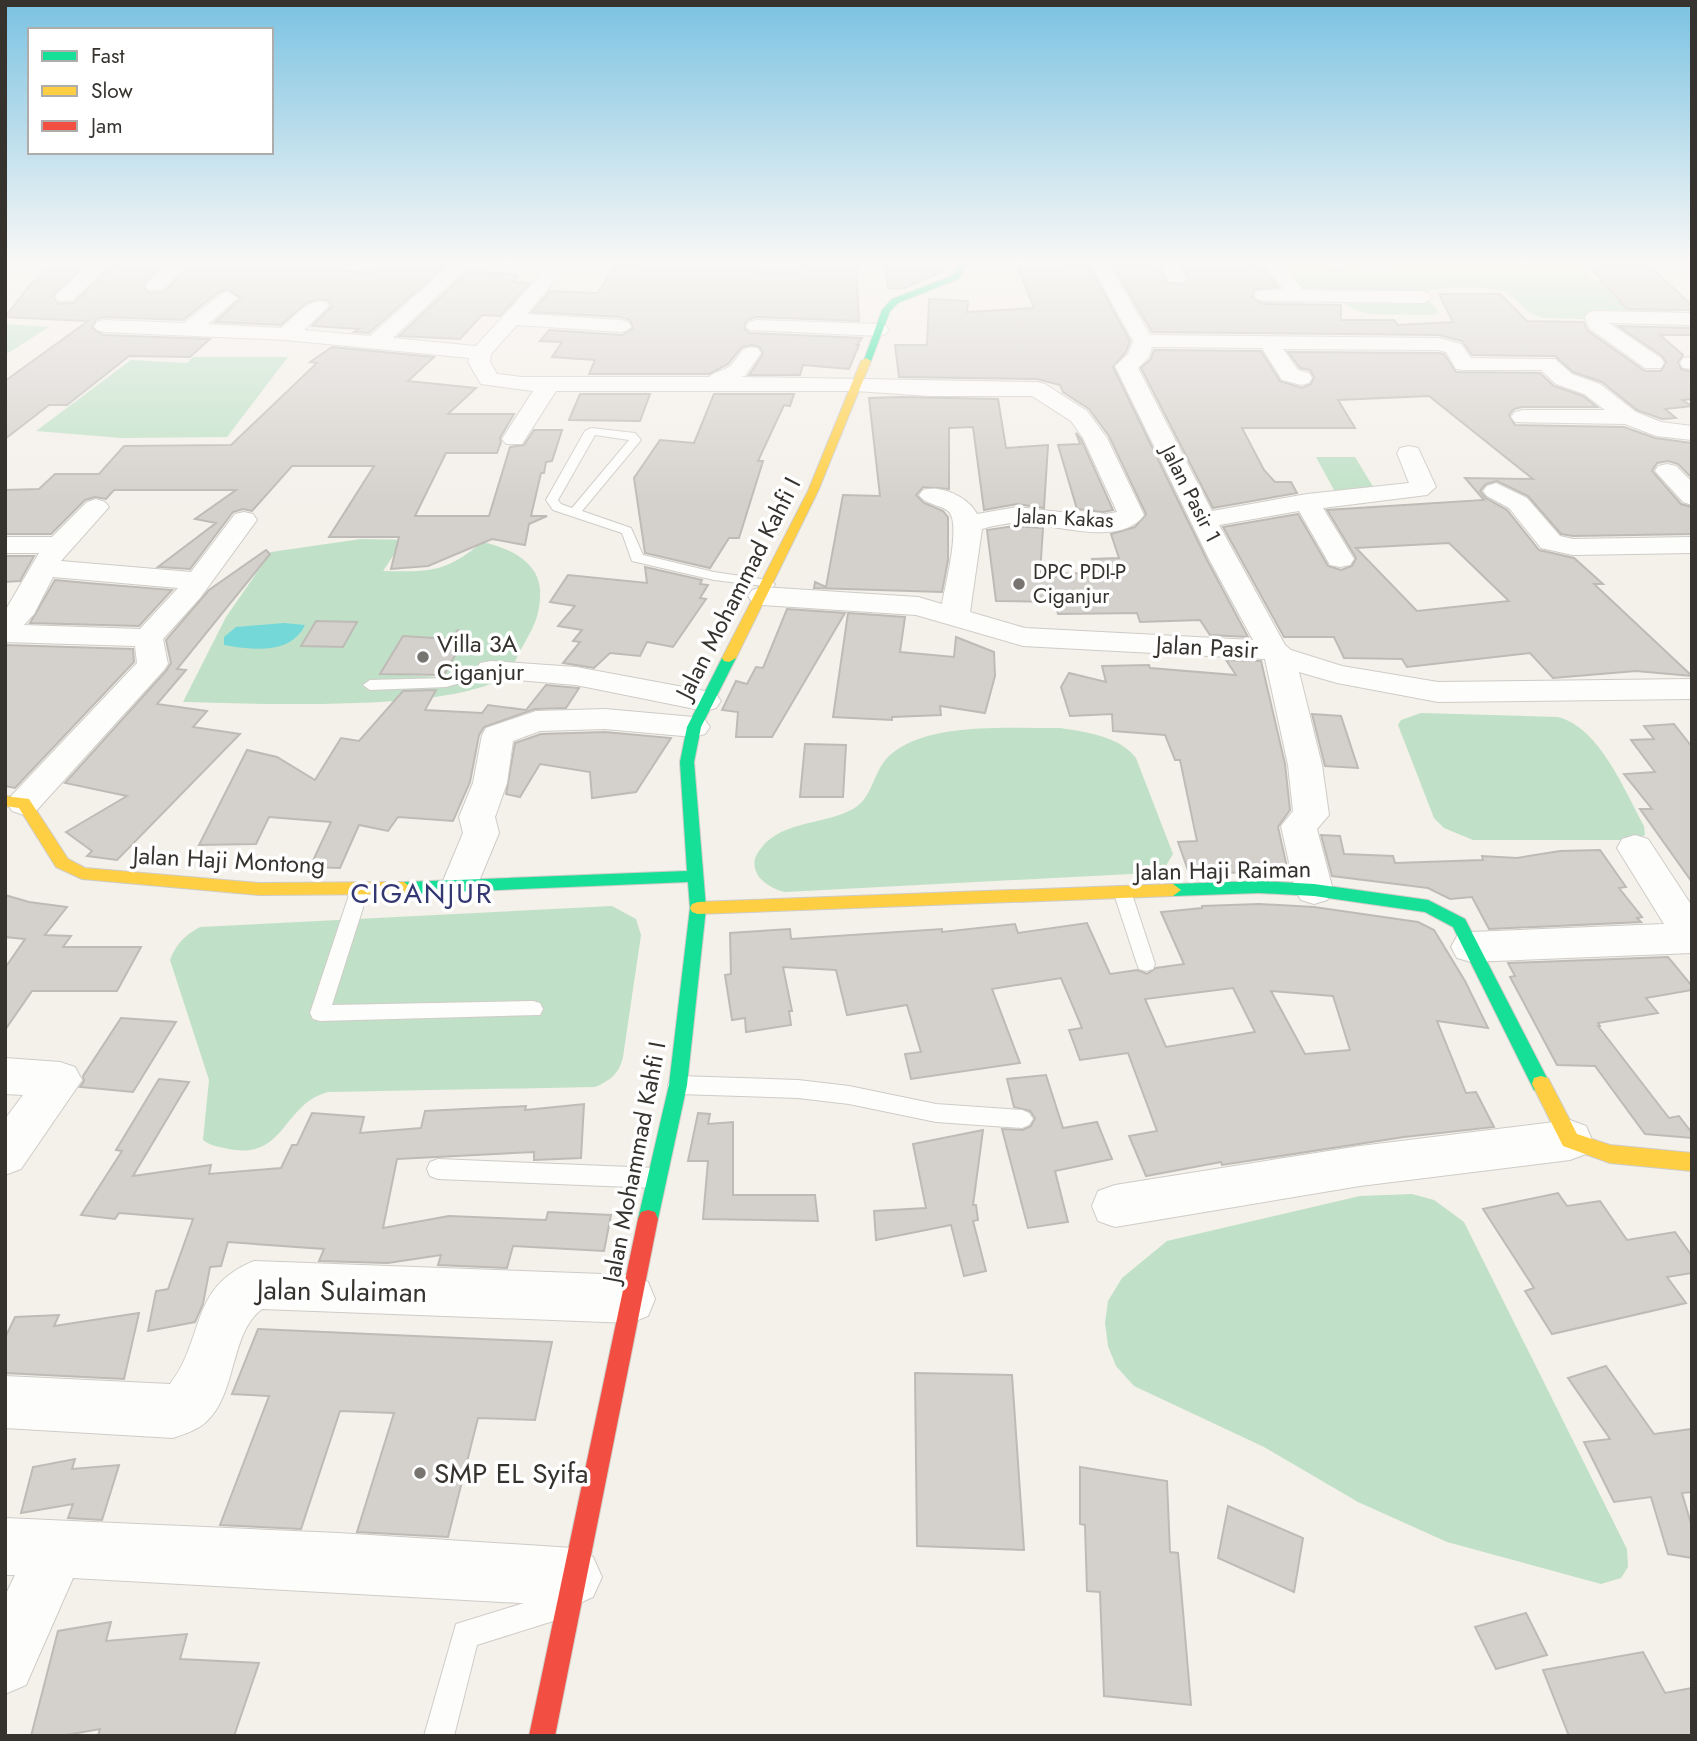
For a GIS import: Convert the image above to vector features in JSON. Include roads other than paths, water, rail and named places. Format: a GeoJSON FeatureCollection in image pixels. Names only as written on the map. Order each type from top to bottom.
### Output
{"type":"FeatureCollection","features":[{"type":"Feature","properties":{"kind":"main road","name":"Jalan Mohammad Kahfi I"},"geometry":{"type":"LineString","coordinates":[[542,1736],[630,1299],[678,1084],[698,908],[687,762],[699,714],[765,590],[813,491],[874,342]]}},
{"type":"Feature","properties":{"kind":"main road","name":"Jalan Haji Montong"},"geometry":{"type":"LineString","coordinates":[[15,802],[62,863],[82,873],[258,889],[459,888],[695,876]]}},
{"type":"Feature","properties":{"kind":"main road","name":"Jalan Haji Raiman"},"geometry":{"type":"LineString","coordinates":[[698,908],[1259,887],[1314,890],[1428,906],[1458,923],[1570,1140]]}},
{"type":"Feature","properties":{"kind":"main road"},"geometry":{"type":"LineString","coordinates":[[1570,1140],[1610,1154],[1692,1162]]}},
{"type":"Feature","properties":{"kind":"street"},"geometry":{"type":"LineString","coordinates":[[368,342],[482,361],[496,342]]}},
{"type":"Feature","properties":{"kind":"street","name":"Jalan Pasir 1"},"geometry":{"type":"LineString","coordinates":[[1143,342],[1138,357],[1126,366],[1204,520],[1277,653],[1305,765],[1311,815],[1299,826],[1314,890]]}},
{"type":"Feature","properties":{"kind":"street"},"geometry":{"type":"LineString","coordinates":[[1222,342],[1295,342]]}},
{"type":"Feature","properties":{"kind":"street"},"geometry":{"type":"LineString","coordinates":[[1379,342],[1439,344],[1454,348],[1464,364],[1547,364],[1564,379],[1592,389],[1628,417],[1656,429],[1692,433]]}},
{"type":"Feature","properties":{"kind":"street"},"geometry":{"type":"LineString","coordinates":[[1623,342],[1653,363]]}},
{"type":"Feature","properties":{"kind":"street"},"geometry":{"type":"LineString","coordinates":[[1269,343],[1290,374],[1301,378]]}},
{"type":"Feature","properties":{"kind":"street"},"geometry":{"type":"LineString","coordinates":[[713,386],[722,377],[737,371],[750,352]]}},
{"type":"Feature","properties":{"kind":"street","name":"Jalan Kakas"},"geometry":{"type":"LineString","coordinates":[[482,361],[489,379],[522,384],[546,380],[713,386],[856,384],[929,388],[1037,388],[1079,416],[1094,438],[1131,515],[1125,521],[1111,524],[1027,515],[996,517],[969,524]]}},
{"type":"Feature","properties":{"kind":"street"},"geometry":{"type":"LineString","coordinates":[[514,439],[546,380]]}},
{"type":"Feature","properties":{"kind":"street"},"geometry":{"type":"LineString","coordinates":[[1523,417],[1628,417]]}},
{"type":"Feature","properties":{"kind":"street"},"geometry":{"type":"LineString","coordinates":[[1204,520],[1307,502],[1418,490],[1423,487],[1409,453]]}},
{"type":"Feature","properties":{"kind":"street"},"geometry":{"type":"LineString","coordinates":[[1667,471],[1692,497]]}},
{"type":"Feature","properties":{"kind":"street"},"geometry":{"type":"LineString","coordinates":[[1496,491],[1518,503],[1550,542],[1573,547],[1692,545]]}},
{"type":"Feature","properties":{"kind":"street"},"geometry":{"type":"LineString","coordinates":[[932,495],[960,507],[969,524],[955,615]]}},
{"type":"Feature","properties":{"kind":"street"},"geometry":{"type":"LineString","coordinates":[[1307,502],[1340,559]]}},
{"type":"Feature","properties":{"kind":"street"},"geometry":{"type":"LineString","coordinates":[[5,625],[19,614],[46,567],[96,507]]}},
{"type":"Feature","properties":{"kind":"street"},"geometry":{"type":"LineString","coordinates":[[148,638],[244,520]]}},
{"type":"Feature","properties":{"kind":"street"},"geometry":{"type":"LineString","coordinates":[[5,545],[46,567],[197,581]]}},
{"type":"Feature","properties":{"kind":"street"},"geometry":{"type":"LineString","coordinates":[[5,585],[46,567]]}},
{"type":"Feature","properties":{"kind":"street","name":"Jalan Pasir"},"geometry":{"type":"LineString","coordinates":[[765,590],[918,606],[1023,637],[1277,653],[1337,674],[1438,692],[1692,689]]}},
{"type":"Feature","properties":{"kind":"street"},"geometry":{"type":"LineString","coordinates":[[5,633],[148,638]]}},
{"type":"Feature","properties":{"kind":"street"},"geometry":{"type":"LineString","coordinates":[[15,802],[153,664],[148,638]]}},
{"type":"Feature","properties":{"kind":"street"},"geometry":{"type":"LineString","coordinates":[[491,670],[576,676],[699,714]]}},
{"type":"Feature","properties":{"kind":"street"},"geometry":{"type":"LineString","coordinates":[[459,888],[481,833],[477,817],[490,783],[498,736],[536,721],[699,714]]}},
{"type":"Feature","properties":{"kind":"street"},"geometry":{"type":"LineString","coordinates":[[1635,848],[1692,937]]}},
{"type":"Feature","properties":{"kind":"street"},"geometry":{"type":"LineString","coordinates":[[1471,947],[1692,937]]}},
{"type":"Feature","properties":{"kind":"street"},"geometry":{"type":"LineString","coordinates":[[5,1076],[60,1080],[5,1156]]}},
{"type":"Feature","properties":{"kind":"street"},"geometry":{"type":"LineString","coordinates":[[1115,1206],[1360,1167],[1570,1140]]}},
{"type":"Feature","properties":{"kind":"street","name":"Jalan Sulaiman"},"geometry":{"type":"LineString","coordinates":[[5,1402],[173,1412],[187,1407],[197,1392],[231,1304],[241,1291],[254,1285],[630,1299]]}},
{"type":"Feature","properties":{"kind":"street"},"geometry":{"type":"LineString","coordinates":[[5,1664],[31,1548],[338,1562],[570,1590]]}},
{"type":"Feature","properties":{"kind":"lane"},"geometry":{"type":"LineString","coordinates":[[575,513],[636,437],[591,431],[552,500],[557,507],[627,531],[637,558],[765,590]]}},
{"type":"Feature","properties":{"kind":"lane"},"geometry":{"type":"LineString","coordinates":[[370,685],[446,682],[491,670]]}},
{"type":"Feature","properties":{"kind":"lane"},"geometry":{"type":"LineString","coordinates":[[360,889],[320,1013],[533,1009]]}},
{"type":"Feature","properties":{"kind":"lane"},"geometry":{"type":"LineString","coordinates":[[1123,894],[1146,964]]}},
{"type":"Feature","properties":{"kind":"lane"},"geometry":{"type":"LineString","coordinates":[[678,1084],[798,1089],[849,1095],[936,1113],[1022,1119]]}},
{"type":"Feature","properties":{"kind":"lane"},"geometry":{"type":"LineString","coordinates":[[438,1169],[656,1178]]}},
{"type":"Feature","properties":{"kind":"lane"},"geometry":{"type":"LineString","coordinates":[[439,1736],[466,1634],[570,1590]]}},
{"type":"Feature","properties":{"kind":"water"},"geometry":{"type":"Polygon","coordinates":[[[284,623],[305,625],[299,635],[280,646],[258,649],[224,645],[224,637],[236,627],[284,623]]]}},
{"type":"Feature","properties":{"kind":"place","name":"DPC PDI-P Ciganjur"},"geometry":{"type":"Point","coordinates":[1019,584]}},
{"type":"Feature","properties":{"kind":"place","name":"Villa 3A Ciganjur"},"geometry":{"type":"Point","coordinates":[423,657]}},
{"type":"Feature","properties":{"kind":"place","name":"SMP EL Syifa"},"geometry":{"type":"Point","coordinates":[420,1473]}},
{"type":"Feature","properties":{"kind":"district","name":"CIGANJUR"},"geometry":{"type":"Point","coordinates":[422,893]}}]}
